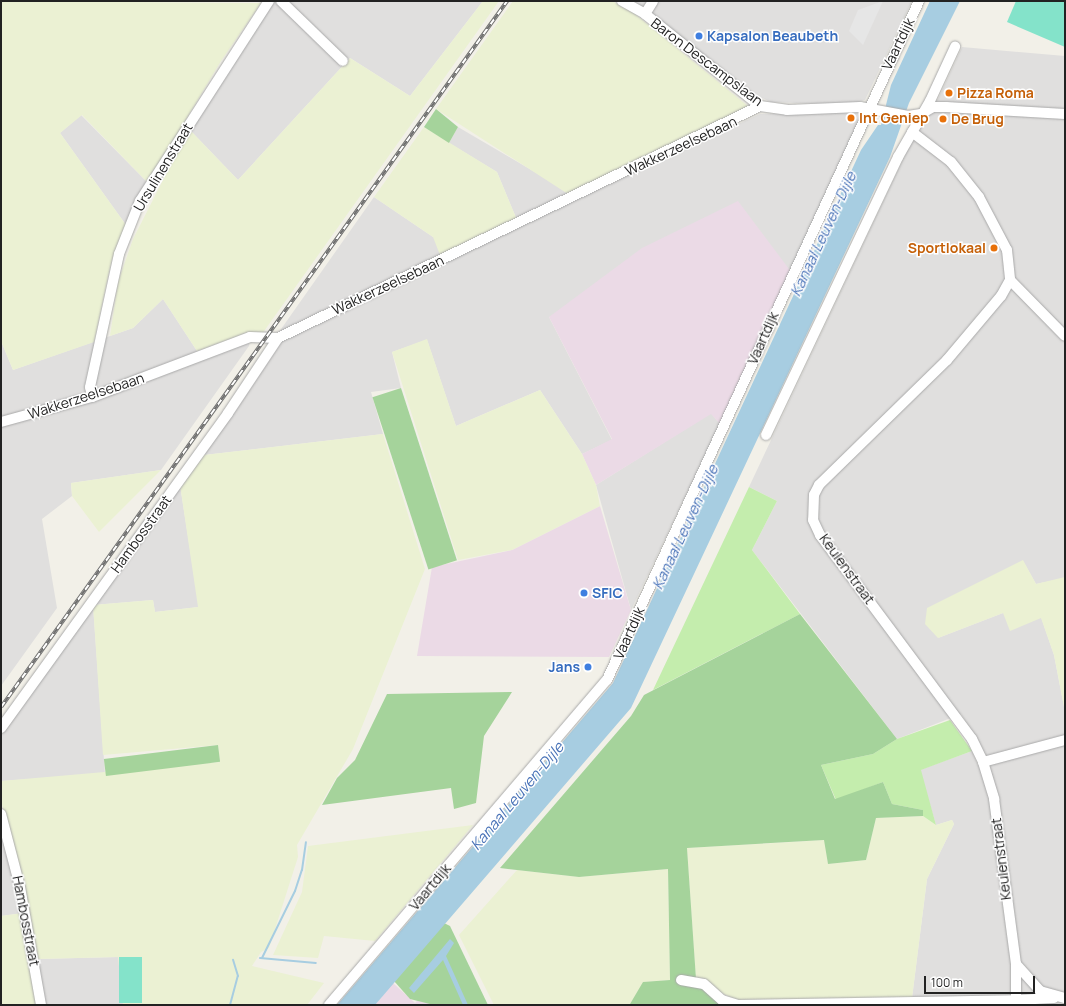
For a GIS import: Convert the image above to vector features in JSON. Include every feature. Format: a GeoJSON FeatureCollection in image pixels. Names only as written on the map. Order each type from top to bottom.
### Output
{"type":"FeatureCollection","features":[{"type":"Feature","properties":{"kind":"street","name":"Ursulinenstraat"},"geometry":{"type":"LineString","coordinates":[[92,397],[90,387],[119,254],[140,201],[269,1]]}},
{"type":"Feature","properties":{"kind":"street"},"geometry":{"type":"LineString","coordinates":[[280,1],[343,61]]}},
{"type":"Feature","properties":{"kind":"street","name":"Baron Descampslaan"},"geometry":{"type":"LineString","coordinates":[[622,1],[645,14],[760,106],[787,110],[868,109]]}},
{"type":"Feature","properties":{"kind":"street"},"geometry":{"type":"LineString","coordinates":[[645,14],[653,1]]}},
{"type":"Feature","properties":{"kind":"street","name":"Vaartdijk"},"geometry":{"type":"LineString","coordinates":[[329,1005],[607,680],[868,109],[919,1]]}},
{"type":"Feature","properties":{"kind":"street"},"geometry":{"type":"LineString","coordinates":[[766,434],[912,132],[955,47]]}},
{"type":"Feature","properties":{"kind":"street","name":"Wakkerzeelsebaan"},"geometry":{"type":"LineString","coordinates":[[1,422],[92,397],[250,337],[278,338],[760,106]]}},
{"type":"Feature","properties":{"kind":"street"},"geometry":{"type":"LineString","coordinates":[[868,109],[908,116],[921,114],[927,109],[946,107],[1065,114]]}},
{"type":"Feature","properties":{"kind":"street"},"geometry":{"type":"LineString","coordinates":[[912,132],[951,162],[980,197],[1007,250],[1010,280],[1065,336]]}},
{"type":"Feature","properties":{"kind":"street","name":"Keulenstraat"},"geometry":{"type":"LineString","coordinates":[[1010,280],[1001,296],[947,360],[819,485],[812,509],[820,535],[967,733],[983,762],[994,799],[1016,964],[1016,1000]]}},
{"type":"Feature","properties":{"kind":"street","name":"Hambosstraat"},"geometry":{"type":"LineString","coordinates":[[1,728],[223,420],[278,338]]}},
{"type":"Feature","properties":{"kind":"street"},"geometry":{"type":"LineString","coordinates":[[983,762],[1065,740]]}},
{"type":"Feature","properties":{"kind":"street","name":"Hambosstraat"},"geometry":{"type":"LineString","coordinates":[[1,814],[20,887],[41,1005]]}},
{"type":"Feature","properties":{"kind":"street"},"geometry":{"type":"LineString","coordinates":[[1016,964],[1040,991],[1061,998]]}},
{"type":"Feature","properties":{"kind":"street"},"geometry":{"type":"LineString","coordinates":[[681,980],[704,984],[727,1003],[738,1005],[1061,998]]}},
{"type":"Feature","properties":{"kind":"shaded area"},"geometry":{"type":"Polygon","coordinates":[[[273,1],[483,1],[410,96],[350,58],[238,180],[189,129],[273,1]]]}},
{"type":"Feature","properties":{"kind":"shaded area"},"geometry":{"type":"Polygon","coordinates":[[[634,1],[912,1],[865,100],[850,105],[771,102],[755,95],[634,1]]]}},
{"type":"Feature","properties":{"kind":"shaded area"},"geometry":{"type":"Polygon","coordinates":[[[883,1],[863,45],[849,31],[858,10],[883,1]]]}},
{"type":"Feature","properties":{"kind":"shaded area"},"geometry":{"type":"Polygon","coordinates":[[[962,47],[1065,56],[1065,578],[1036,584],[1023,561],[938,638],[1003,613],[1041,617],[1054,655],[1065,712],[1065,737],[987,757],[961,714],[897,739],[752,550],[777,501],[749,487],[923,117],[938,99],[962,47]]]}},
{"type":"Feature","properties":{"kind":"shaded area"},"geometry":{"type":"Polygon","coordinates":[[[857,111],[862,122],[792,273],[549,317],[612,440],[582,454],[540,390],[456,426],[427,340],[392,352],[401,388],[371,392],[383,434],[204,455],[279,332],[374,197],[433,237],[517,220],[497,172],[449,143],[458,127],[579,198],[760,114],[857,111]]]}},
{"type":"Feature","properties":{"kind":"shaded area"},"geometry":{"type":"Polygon","coordinates":[[[81,115],[148,183],[126,225],[60,133],[81,115]]]}},
{"type":"Feature","properties":{"kind":"shaded area"},"geometry":{"type":"Polygon","coordinates":[[[738,201],[792,273],[720,424],[711,414],[596,485],[582,454],[612,439],[549,317],[642,248],[738,201]]]}},
{"type":"Feature","properties":{"kind":"shaded area"},"geometry":{"type":"Polygon","coordinates":[[[163,299],[197,351],[251,332],[249,346],[161,470],[71,483],[72,496],[42,519],[57,608],[1,686],[1,341],[13,370],[133,328],[163,299]]]}},
{"type":"Feature","properties":{"kind":"shaded area"},"geometry":{"type":"Polygon","coordinates":[[[711,413],[720,424],[631,610],[596,485],[711,413]]]}},
{"type":"Feature","properties":{"kind":"shaded area"},"geometry":{"type":"Polygon","coordinates":[[[180,485],[199,607],[155,612],[153,600],[93,605],[180,485]]]}},
{"type":"Feature","properties":{"kind":"shaded area"},"geometry":{"type":"Polygon","coordinates":[[[600,506],[631,610],[609,657],[417,656],[432,567],[512,550],[600,506]]]}},
{"type":"Feature","properties":{"kind":"shaded area"},"geometry":{"type":"Polygon","coordinates":[[[93,605],[105,774],[1,781],[1,736],[93,605]]]}},
{"type":"Feature","properties":{"kind":"shaded area"},"geometry":{"type":"Polygon","coordinates":[[[1065,742],[1065,1005],[873,1005],[912,998],[927,879],[954,824],[952,820],[936,825],[920,770],[972,751],[978,765],[1065,742]]]}},
{"type":"Feature","properties":{"kind":"shaded area"},"geometry":{"type":"Polygon","coordinates":[[[1,832],[23,913],[1,916],[1,832]]]}},
{"type":"Feature","properties":{"kind":"shaded area"},"geometry":{"type":"Polygon","coordinates":[[[119,957],[123,1005],[44,1005],[37,959],[119,957]]]}},
{"type":"Feature","properties":{"kind":"shaded area"},"geometry":{"type":"Polygon","coordinates":[[[445,972],[460,1005],[375,1005],[393,983],[415,1003],[445,972]]]}},
{"type":"Feature","properties":{"kind":"green space"},"geometry":{"type":"Polygon","coordinates":[[[1,1],[261,3],[221,61],[148,183],[82,115],[60,133],[126,225],[111,263],[94,342],[13,370],[1,341],[1,1]]]}},
{"type":"Feature","properties":{"kind":"green space"},"geometry":{"type":"Polygon","coordinates":[[[483,1],[499,1],[262,334],[250,332],[197,351],[163,299],[133,328],[110,336],[118,282],[133,239],[189,129],[238,180],[350,58],[410,96],[483,1]]]}},
{"type":"Feature","properties":{"kind":"green space"},"geometry":{"type":"Polygon","coordinates":[[[513,1],[612,1],[630,10],[749,107],[568,194],[436,109],[513,1]]]}},
{"type":"Feature","properties":{"kind":"green space"},"geometry":{"type":"Polygon","coordinates":[[[1016,1],[1065,1],[1065,47],[1007,22],[1016,1]]]}},
{"type":"Feature","properties":{"kind":"green space"},"geometry":{"type":"Polygon","coordinates":[[[436,109],[458,127],[449,143],[424,127],[436,109]]]}},
{"type":"Feature","properties":{"kind":"green space"},"geometry":{"type":"Polygon","coordinates":[[[424,127],[497,172],[517,220],[440,255],[433,237],[374,197],[424,127]]]}},
{"type":"Feature","properties":{"kind":"green space"},"geometry":{"type":"Polygon","coordinates":[[[427,339],[456,426],[540,390],[582,454],[596,485],[600,506],[512,550],[458,560],[392,352],[427,339]]]}},
{"type":"Feature","properties":{"kind":"green space"},"geometry":{"type":"Polygon","coordinates":[[[401,388],[457,560],[428,569],[372,397],[401,388]]]}},
{"type":"Feature","properties":{"kind":"green space"},"geometry":{"type":"Polygon","coordinates":[[[383,434],[425,569],[353,749],[297,845],[298,857],[269,948],[261,952],[252,966],[324,983],[307,1005],[123,1005],[118,957],[37,959],[1,800],[1,781],[220,762],[218,745],[103,755],[93,605],[153,600],[155,612],[198,607],[180,485],[204,455],[383,434]]]}},
{"type":"Feature","properties":{"kind":"green space"},"geometry":{"type":"Polygon","coordinates":[[[161,470],[99,532],[72,496],[71,483],[161,470]]]}},
{"type":"Feature","properties":{"kind":"green space"},"geometry":{"type":"Polygon","coordinates":[[[749,487],[777,501],[752,550],[800,614],[653,690],[749,487]]]}},
{"type":"Feature","properties":{"kind":"green space"},"geometry":{"type":"Polygon","coordinates":[[[1023,560],[1036,584],[1065,577],[1065,712],[1054,655],[1041,618],[1010,631],[1003,613],[938,638],[925,624],[927,608],[1023,560]]]}},
{"type":"Feature","properties":{"kind":"green space"},"geometry":{"type":"Polygon","coordinates":[[[800,614],[897,739],[873,754],[821,765],[835,799],[883,782],[892,804],[923,810],[923,816],[876,818],[866,860],[828,864],[824,840],[687,848],[696,979],[727,1005],[596,1005],[630,1004],[643,982],[670,980],[668,869],[579,877],[500,868],[631,716],[644,695],[800,614]]]}},
{"type":"Feature","properties":{"kind":"green space"},"geometry":{"type":"Polygon","coordinates":[[[512,692],[484,736],[476,803],[454,809],[451,788],[322,805],[337,778],[355,760],[387,694],[512,692]]]}},
{"type":"Feature","properties":{"kind":"green space"},"geometry":{"type":"Polygon","coordinates":[[[950,720],[972,751],[921,770],[936,825],[923,816],[923,810],[892,804],[883,782],[836,800],[821,765],[873,754],[897,739],[950,720]]]}},
{"type":"Feature","properties":{"kind":"green space"},"geometry":{"type":"Polygon","coordinates":[[[218,745],[220,762],[106,776],[104,759],[218,745]]]}},
{"type":"Feature","properties":{"kind":"green space"},"geometry":{"type":"Polygon","coordinates":[[[923,816],[936,825],[952,820],[954,824],[927,879],[912,998],[740,1002],[696,980],[687,848],[825,840],[828,864],[866,860],[876,818],[923,816]]]}},
{"type":"Feature","properties":{"kind":"green space"},"geometry":{"type":"Polygon","coordinates":[[[473,825],[375,941],[324,936],[318,958],[273,955],[302,892],[308,846],[473,825]]]}},
{"type":"Feature","properties":{"kind":"green space"},"geometry":{"type":"Polygon","coordinates":[[[668,869],[670,980],[644,982],[630,1004],[494,1005],[459,935],[517,870],[579,877],[668,869]]]}},
{"type":"Feature","properties":{"kind":"green space"},"geometry":{"type":"Polygon","coordinates":[[[23,913],[38,1005],[1,1005],[1,916],[23,913]]]}},
{"type":"Feature","properties":{"kind":"green space"},"geometry":{"type":"Polygon","coordinates":[[[444,923],[450,926],[488,1005],[434,1005],[410,999],[394,981],[444,923]]]}},
{"type":"Feature","properties":{"kind":"green space"},"geometry":{"type":"Polygon","coordinates":[[[119,957],[142,957],[142,1003],[119,1003],[119,957]]]}},
{"type":"Feature","properties":{"kind":"water","name":"Kanaal Leuven-Dijle"},"geometry":{"type":"Polygon","coordinates":[[[930,1],[960,1],[909,103],[890,157],[631,708],[375,1005],[337,1005],[613,683],[861,150],[878,125],[881,125],[891,85],[930,1]]]}},
{"type":"Feature","properties":{"kind":"water"},"geometry":{"type":"Polygon","coordinates":[[[450,939],[454,943],[446,956],[468,1005],[463,1005],[443,960],[414,993],[409,988],[450,939]]]}},
{"type":"Feature","properties":{"kind":"waterway"},"geometry":{"type":"LineString","coordinates":[[262,958],[295,891],[302,870],[306,842]]}},
{"type":"Feature","properties":{"kind":"waterway"},"geometry":{"type":"LineString","coordinates":[[260,958],[316,963]]}},
{"type":"Feature","properties":{"kind":"waterway"},"geometry":{"type":"LineString","coordinates":[[230,1005],[238,976],[233,960]]}},
{"type":"Feature","properties":{"kind":"railway"},"geometry":{"type":"LineString","coordinates":[[1,707],[507,1]]}},
{"type":"Feature","properties":{"kind":"place","name":"Kapsalon Beaubeth"},"geometry":{"type":"Point","coordinates":[699,36]}},
{"type":"Feature","properties":{"kind":"place","name":"Pizza Roma"},"geometry":{"type":"Point","coordinates":[949,93]}},
{"type":"Feature","properties":{"kind":"place","name":"Int Geniep"},"geometry":{"type":"Point","coordinates":[851,118]}},
{"type":"Feature","properties":{"kind":"place","name":"De Brug"},"geometry":{"type":"Point","coordinates":[943,119]}},
{"type":"Feature","properties":{"kind":"place","name":"Sportlokaal"},"geometry":{"type":"Point","coordinates":[994,248]}},
{"type":"Feature","properties":{"kind":"place","name":"SFIC"},"geometry":{"type":"Point","coordinates":[584,593]}},
{"type":"Feature","properties":{"kind":"place","name":"Jans"},"geometry":{"type":"Point","coordinates":[588,667]}}]}
